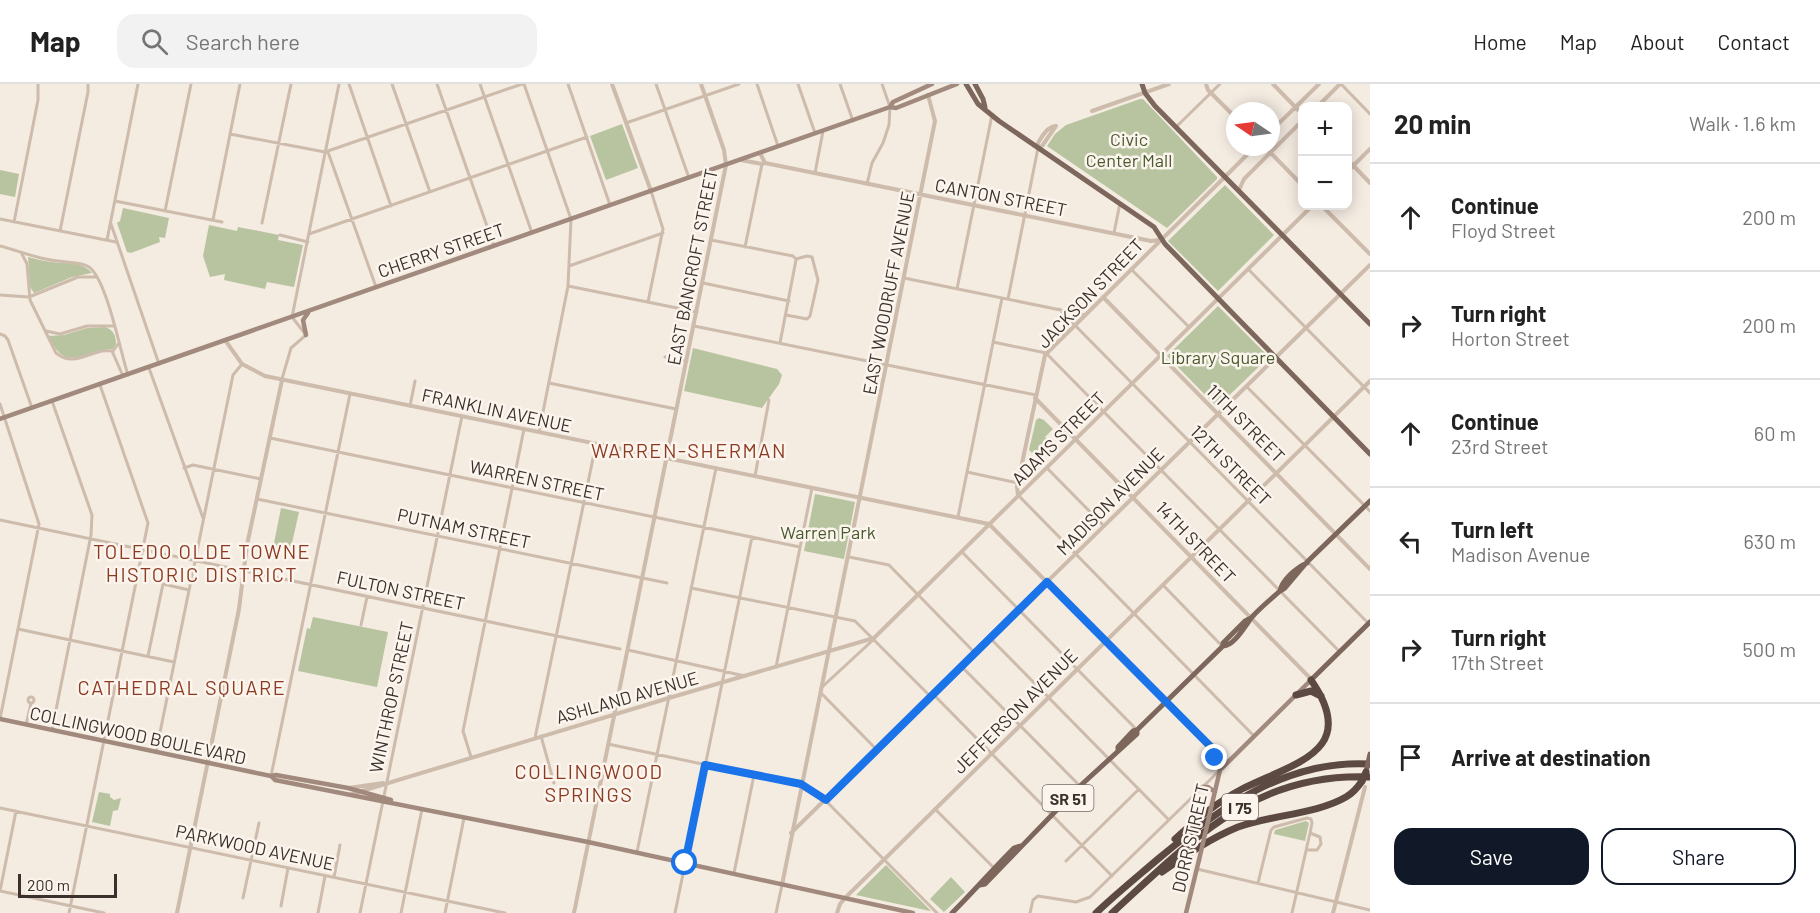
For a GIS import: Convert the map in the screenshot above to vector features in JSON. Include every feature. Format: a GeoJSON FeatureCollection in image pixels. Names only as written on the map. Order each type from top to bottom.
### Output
{"type":"FeatureCollection","features":[{"type":"Feature","properties":{"kind":"highway"},"geometry":{"type":"LineString","coordinates":[[1128,885],[1168,845],[1216,805],[1240,790],[1297,764],[1316,751],[1325,738],[1329,715],[1324,699],[1311,680]]}},
{"type":"Feature","properties":{"kind":"highway"},"geometry":{"type":"LineString","coordinates":[[1296,695],[1312,691],[1324,699]]}},
{"type":"Feature","properties":{"kind":"highway","name":"I 75"},"geometry":{"type":"LineString","coordinates":[[1096,913],[1200,824],[1243,796],[1275,781],[1302,772],[1352,763],[1370,764]]}},
{"type":"Feature","properties":{"kind":"highway"},"geometry":{"type":"LineString","coordinates":[[1136,892],[1220,835],[1260,820],[1342,800],[1363,784],[1368,774]]}},
{"type":"Feature","properties":{"kind":"highway","name":"I 75"},"geometry":{"type":"LineString","coordinates":[[1112,913],[1212,825],[1237,808],[1264,795],[1312,780],[1368,774]]}},
{"type":"Feature","properties":{"kind":"main road","name":"CHERRY STREET"},"geometry":{"type":"LineString","coordinates":[[890,107],[893,102],[932,84]]}},
{"type":"Feature","properties":{"kind":"main road","name":"CHERRY STREET"},"geometry":{"type":"LineString","coordinates":[[2,418],[823,130],[890,107],[896,108],[957,84]]}},
{"type":"Feature","properties":{"kind":"main road"},"geometry":{"type":"LineString","coordinates":[[966,84],[978,104],[985,107],[992,115],[1154,227],[1161,240],[1370,454]]}},
{"type":"Feature","properties":{"kind":"main road"},"geometry":{"type":"LineString","coordinates":[[975,84],[985,107]]}},
{"type":"Feature","properties":{"kind":"main road"},"geometry":{"type":"LineString","coordinates":[[979,92],[980,84]]}},
{"type":"Feature","properties":{"kind":"main road"},"geometry":{"type":"LineString","coordinates":[[1142,84],[1145,93],[1176,127],[1370,324]]}},
{"type":"Feature","properties":{"kind":"main road"},"geometry":{"type":"LineString","coordinates":[[306,335],[304,318],[318,308]]}},
{"type":"Feature","properties":{"kind":"main road","name":"SR 51"},"geometry":{"type":"LineString","coordinates":[[952,913],[980,885],[981,881],[996,870],[1014,848],[1020,846],[1108,759],[1121,750],[1137,734],[1137,730],[1223,646],[1228,645],[1248,625],[1251,618],[1285,588],[1305,568],[1307,562],[1370,501]]}},
{"type":"Feature","properties":{"kind":"main road"},"geometry":{"type":"LineString","coordinates":[[1211,748],[1220,770],[1369,623]]}},
{"type":"Feature","properties":{"kind":"main road"},"geometry":{"type":"LineString","coordinates":[[1166,702],[1227,763]]}},
{"type":"Feature","properties":{"kind":"main road","name":"COLLINGWOOD BOULEVARD"},"geometry":{"type":"LineString","coordinates":[[0,719],[271,776],[275,780],[348,788],[383,799]]}},
{"type":"Feature","properties":{"kind":"main road"},"geometry":{"type":"LineString","coordinates":[[1368,774],[1370,754]]}},
{"type":"Feature","properties":{"kind":"main road","name":"DORR STREET"},"geometry":{"type":"LineString","coordinates":[[1186,913],[1220,770]]}},
{"type":"Feature","properties":{"kind":"main road","name":"COLLINGWOOD BOULEVARD"},"geometry":{"type":"LineString","coordinates":[[306,783],[349,795],[422,807],[913,913]]}},
{"type":"Feature","properties":{"kind":"main road"},"geometry":{"type":"LineString","coordinates":[[1202,787],[1208,787],[1215,792]]}},
{"type":"Feature","properties":{"kind":"main road"},"geometry":{"type":"LineString","coordinates":[[960,913],[962,903]]}},
{"type":"Feature","properties":{"kind":"street"},"geometry":{"type":"LineString","coordinates":[[14,222],[38,99],[38,84]]}},
{"type":"Feature","properties":{"kind":"street"},"geometry":{"type":"LineString","coordinates":[[60,231],[88,84]]}},
{"type":"Feature","properties":{"kind":"street"},"geometry":{"type":"LineString","coordinates":[[107,240],[138,84]]}},
{"type":"Feature","properties":{"kind":"street"},"geometry":{"type":"LineString","coordinates":[[165,211],[191,84]]}},
{"type":"Feature","properties":{"kind":"street"},"geometry":{"type":"LineString","coordinates":[[213,220],[240,84]]}},
{"type":"Feature","properties":{"kind":"street"},"geometry":{"type":"LineString","coordinates":[[262,223],[291,84]]}},
{"type":"Feature","properties":{"kind":"street"},"geometry":{"type":"LineString","coordinates":[[177,913],[239,609],[243,570],[269,438],[289,352],[306,335],[292,317],[339,84]]}},
{"type":"Feature","properties":{"kind":"street"},"geometry":{"type":"LineString","coordinates":[[348,84],[392,206]]}},
{"type":"Feature","properties":{"kind":"street"},"geometry":{"type":"LineString","coordinates":[[392,84],[430,192]]}},
{"type":"Feature","properties":{"kind":"street"},"geometry":{"type":"LineString","coordinates":[[437,84],[494,246]]}},
{"type":"Feature","properties":{"kind":"street"},"geometry":{"type":"LineString","coordinates":[[480,84],[532,232]]}},
{"type":"Feature","properties":{"kind":"street"},"geometry":{"type":"LineString","coordinates":[[230,134],[327,152],[523,84],[571,219],[568,286],[539,432]]}},
{"type":"Feature","properties":{"kind":"street"},"geometry":{"type":"LineString","coordinates":[[568,84],[610,205]]}},
{"type":"Feature","properties":{"kind":"street"},"geometry":{"type":"LineString","coordinates":[[612,84],[651,191],[663,233],[648,302]]}},
{"type":"Feature","properties":{"kind":"street"},"geometry":{"type":"LineString","coordinates":[[656,84],[689,178]]}},
{"type":"Feature","properties":{"kind":"street","name":"EAST BANCROFT STREET"},"geometry":{"type":"LineString","coordinates":[[574,913],[726,165],[726,156],[701,84]]}},
{"type":"Feature","properties":{"kind":"street"},"geometry":{"type":"LineString","coordinates":[[626,123],[740,84]]}},
{"type":"Feature","properties":{"kind":"street"},"geometry":{"type":"LineString","coordinates":[[757,84],[778,146]]}},
{"type":"Feature","properties":{"kind":"street"},"geometry":{"type":"LineString","coordinates":[[798,84],[815,133]]}},
{"type":"Feature","properties":{"kind":"street"},"geometry":{"type":"LineString","coordinates":[[840,84],[853,121]]}},
{"type":"Feature","properties":{"kind":"street"},"geometry":{"type":"LineString","coordinates":[[867,184],[872,163],[888,132],[890,107],[882,84]]}},
{"type":"Feature","properties":{"kind":"street"},"geometry":{"type":"LineString","coordinates":[[1092,111],[1169,84]]}},
{"type":"Feature","properties":{"kind":"street"},"geometry":{"type":"LineString","coordinates":[[1206,84],[1211,93],[1226,108]]}},
{"type":"Feature","properties":{"kind":"street"},"geometry":{"type":"LineString","coordinates":[[1176,127],[1220,84]]}},
{"type":"Feature","properties":{"kind":"street"},"geometry":{"type":"LineString","coordinates":[[1273,84],[1298,109]]}},
{"type":"Feature","properties":{"kind":"street"},"geometry":{"type":"LineString","coordinates":[[1280,122],[1319,84]]}},
{"type":"Feature","properties":{"kind":"street"},"geometry":{"type":"LineString","coordinates":[[1322,102],[1341,84],[1370,114]]}},
{"type":"Feature","properties":{"kind":"street","name":"EAST WOODRUFF AVENUE"},"geometry":{"type":"LineString","coordinates":[[782,885],[936,121],[928,95]]}},
{"type":"Feature","properties":{"kind":"street"},"geometry":{"type":"LineString","coordinates":[[957,289],[992,115]]}},
{"type":"Feature","properties":{"kind":"street"},"geometry":{"type":"LineString","coordinates":[[1280,143],[1298,125]]}},
{"type":"Feature","properties":{"kind":"street"},"geometry":{"type":"LineString","coordinates":[[1008,299],[1038,142],[1050,128],[1056,126],[1042,146],[1038,148]]}},
{"type":"Feature","properties":{"kind":"street"},"geometry":{"type":"LineString","coordinates":[[815,173],[823,130]]}},
{"type":"Feature","properties":{"kind":"street"},"geometry":{"type":"LineString","coordinates":[[309,234],[586,137]]}},
{"type":"Feature","properties":{"kind":"street"},"geometry":{"type":"LineString","coordinates":[[1370,148],[1353,165],[1370,183]]}},
{"type":"Feature","properties":{"kind":"street"},"geometry":{"type":"LineString","coordinates":[[327,152],[376,287]]}},
{"type":"Feature","properties":{"kind":"street"},"geometry":{"type":"LineString","coordinates":[[745,247],[763,164],[760,153]]}},
{"type":"Feature","properties":{"kind":"street","name":"JACKSON STREET"},"geometry":{"type":"LineString","coordinates":[[1019,496],[1018,483],[1046,353],[1246,156]]}},
{"type":"Feature","properties":{"kind":"street"},"geometry":{"type":"LineString","coordinates":[[1239,191],[1244,179],[1267,156]]}},
{"type":"Feature","properties":{"kind":"street"},"geometry":{"type":"LineString","coordinates":[[1273,156],[1298,182]]}},
{"type":"Feature","properties":{"kind":"street","name":"CANTON STREET"},"geometry":{"type":"LineString","coordinates":[[741,160],[1153,241],[1161,240]]}},
{"type":"Feature","properties":{"kind":"street"},"geometry":{"type":"LineString","coordinates":[[115,201],[222,222]]}},
{"type":"Feature","properties":{"kind":"street"},"geometry":{"type":"LineString","coordinates":[[1114,233],[1120,203]]}},
{"type":"Feature","properties":{"kind":"street","name":"ADAMS STREET"},"geometry":{"type":"LineString","coordinates":[[821,691],[1308,210]]}},
{"type":"Feature","properties":{"kind":"street"},"geometry":{"type":"LineString","coordinates":[[1326,210],[1370,254]]}},
{"type":"Feature","properties":{"kind":"street"},"geometry":{"type":"LineString","coordinates":[[111,217],[111,229],[159,364]]}},
{"type":"Feature","properties":{"kind":"street"},"geometry":{"type":"LineString","coordinates":[[0,219],[116,242]]}},
{"type":"Feature","properties":{"kind":"street"},"geometry":{"type":"LineString","coordinates":[[569,266],[663,233]]}},
{"type":"Feature","properties":{"kind":"street"},"geometry":{"type":"LineString","coordinates":[[280,236],[308,242]]}},
{"type":"Feature","properties":{"kind":"street"},"geometry":{"type":"LineString","coordinates":[[711,240],[793,256],[796,259]]}},
{"type":"Feature","properties":{"kind":"street"},"geometry":{"type":"LineString","coordinates":[[0,246],[45,260],[84,264],[92,269],[108,302],[126,375]]}},
{"type":"Feature","properties":{"kind":"street"},"geometry":{"type":"LineString","coordinates":[[17,251],[26,261],[29,297],[53,349],[64,358],[77,359],[99,351],[112,351],[118,342]]}},
{"type":"Feature","properties":{"kind":"street"},"geometry":{"type":"LineString","coordinates":[[786,315],[807,319],[810,316],[818,280],[812,258],[807,255],[796,259]]}},
{"type":"Feature","properties":{"kind":"street"},"geometry":{"type":"LineString","coordinates":[[780,343],[796,259]]}},
{"type":"Feature","properties":{"kind":"street","name":"MADISON AVENUE"},"geometry":{"type":"LineString","coordinates":[[791,833],[1370,264]]}},
{"type":"Feature","properties":{"kind":"street"},"geometry":{"type":"LineString","coordinates":[[1131,269],[1189,327]]}},
{"type":"Feature","properties":{"kind":"street"},"geometry":{"type":"LineString","coordinates":[[1248,269],[1370,393]]}},
{"type":"Feature","properties":{"kind":"street"},"geometry":{"type":"LineString","coordinates":[[0,295],[29,297],[78,277],[89,275],[97,278]]}},
{"type":"Feature","properties":{"kind":"street"},"geometry":{"type":"LineString","coordinates":[[904,278],[1085,315]]}},
{"type":"Feature","properties":{"kind":"street"},"geometry":{"type":"LineString","coordinates":[[703,283],[789,301]]}},
{"type":"Feature","properties":{"kind":"street"},"geometry":{"type":"LineString","coordinates":[[568,286],[697,312]]}},
{"type":"Feature","properties":{"kind":"street","name":"11TH STREET"},"geometry":{"type":"LineString","coordinates":[[1103,297],[1370,569]]}},
{"type":"Feature","properties":{"kind":"street"},"geometry":{"type":"LineString","coordinates":[[958,517],[1002,298]]}},
{"type":"Feature","properties":{"kind":"street","name":"12TH STREET"},"geometry":{"type":"LineString","coordinates":[[1059,309],[1369,623]]}},
{"type":"Feature","properties":{"kind":"street"},"geometry":{"type":"LineString","coordinates":[[44,329],[49,333],[60,334],[90,326],[114,326]]}},
{"type":"Feature","properties":{"kind":"street"},"geometry":{"type":"LineString","coordinates":[[694,326],[985,384],[1036,397]]}},
{"type":"Feature","properties":{"kind":"street"},"geometry":{"type":"LineString","coordinates":[[0,334],[8,340],[32,408]]}},
{"type":"Feature","properties":{"kind":"street","name":"FRANKLIN AVENUE"},"geometry":{"type":"LineString","coordinates":[[225,340],[242,364],[265,376],[989,524]]}},
{"type":"Feature","properties":{"kind":"street"},"geometry":{"type":"LineString","coordinates":[[993,342],[1046,353],[1340,652]]}},
{"type":"Feature","properties":{"kind":"street"},"geometry":{"type":"LineString","coordinates":[[112,351],[126,375]]}},
{"type":"Feature","properties":{"kind":"street"},"geometry":{"type":"LineString","coordinates":[[665,357],[687,361]]}},
{"type":"Feature","properties":{"kind":"street"},"geometry":{"type":"LineString","coordinates":[[156,752],[233,375],[242,364]]}},
{"type":"Feature","properties":{"kind":"street"},"geometry":{"type":"LineString","coordinates":[[149,368],[203,519]]}},
{"type":"Feature","properties":{"kind":"street"},"geometry":{"type":"LineString","coordinates":[[410,406],[415,381]]}},
{"type":"Feature","properties":{"kind":"street","name":"JEFFERSON AVENUE"},"geometry":{"type":"LineString","coordinates":[[837,913],[845,898],[1370,381]]}},
{"type":"Feature","properties":{"kind":"street"},"geometry":{"type":"LineString","coordinates":[[549,383],[677,409]]}},
{"type":"Feature","properties":{"kind":"street"},"geometry":{"type":"LineString","coordinates":[[69,913],[148,522],[100,384]]}},
{"type":"Feature","properties":{"kind":"street"},"geometry":{"type":"LineString","coordinates":[[1246,386],[1370,511]]}},
{"type":"Feature","properties":{"kind":"street"},"geometry":{"type":"LineString","coordinates":[[271,776],[350,393]]}},
{"type":"Feature","properties":{"kind":"street","name":"14TH STREET"},"geometry":{"type":"LineString","coordinates":[[1036,397],[1075,440],[1311,680]]}},
{"type":"Feature","properties":{"kind":"street"},"geometry":{"type":"LineString","coordinates":[[755,476],[769,400]]}},
{"type":"Feature","properties":{"kind":"street"},"geometry":{"type":"LineString","coordinates":[[52,401],[92,515],[91,539],[52,730]]}},
{"type":"Feature","properties":{"kind":"street"},"geometry":{"type":"LineString","coordinates":[[0,404],[2,418],[39,519],[0,719]]}},
{"type":"Feature","properties":{"kind":"street","name":"WINTHROP STREET"},"geometry":{"type":"LineString","coordinates":[[360,913],[462,416]]}},
{"type":"Feature","properties":{"kind":"street"},"geometry":{"type":"LineString","coordinates":[[471,757],[463,731],[524,429]]}},
{"type":"Feature","properties":{"kind":"street","name":"WARREN STREET"},"geometry":{"type":"LineString","coordinates":[[269,438],[800,547]]}},
{"type":"Feature","properties":{"kind":"street"},"geometry":{"type":"LineString","coordinates":[[535,738],[596,444]]}},
{"type":"Feature","properties":{"kind":"street"},"geometry":{"type":"LineString","coordinates":[[184,468],[193,465],[261,479]]}},
{"type":"Feature","properties":{"kind":"street"},"geometry":{"type":"LineString","coordinates":[[637,852],[716,468]]}},
{"type":"Feature","properties":{"kind":"street"},"geometry":{"type":"LineString","coordinates":[[1047,468],[1104,526]]}},
{"type":"Feature","properties":{"kind":"street"},"geometry":{"type":"LineString","coordinates":[[967,472],[1018,483]]}},
{"type":"Feature","properties":{"kind":"street"},"geometry":{"type":"LineString","coordinates":[[776,667],[812,488]]}},
{"type":"Feature","properties":{"kind":"street"},"geometry":{"type":"LineString","coordinates":[[1019,496],[1254,736]]}},
{"type":"Feature","properties":{"kind":"street","name":"PUTNAM STREET"},"geometry":{"type":"LineString","coordinates":[[257,499],[667,583]]}},
{"type":"Feature","properties":{"kind":"street","name":"FULTON STREET"},"geometry":{"type":"LineString","coordinates":[[0,520],[620,649]]}},
{"type":"Feature","properties":{"kind":"street"},"geometry":{"type":"LineString","coordinates":[[989,524],[1166,702]]}},
{"type":"Feature","properties":{"kind":"street"},"geometry":{"type":"LineString","coordinates":[[675,913],[752,537]]}},
{"type":"Feature","properties":{"kind":"street"},"geometry":{"type":"LineString","coordinates":[[961,551],[1137,730]]}},
{"type":"Feature","properties":{"kind":"street"},"geometry":{"type":"LineString","coordinates":[[849,557],[889,565],[975,653]]}},
{"type":"Feature","properties":{"kind":"street"},"geometry":{"type":"LineString","coordinates":[[148,656],[163,584],[189,590]]}},
{"type":"Feature","properties":{"kind":"street"},"geometry":{"type":"LineString","coordinates":[[1163,585],[1223,646]]}},
{"type":"Feature","properties":{"kind":"street"},"geometry":{"type":"LineString","coordinates":[[691,588],[858,622],[1112,876]]}},
{"type":"Feature","properties":{"kind":"street"},"geometry":{"type":"LineString","coordinates":[[361,625],[367,597]]}},
{"type":"Feature","properties":{"kind":"street"},"geometry":{"type":"LineString","coordinates":[[18,629],[174,662]]}},
{"type":"Feature","properties":{"kind":"street"},"geometry":{"type":"LineString","coordinates":[[990,638],[1169,820]]}},
{"type":"Feature","properties":{"kind":"street","name":"ASHLAND AVENUE"},"geometry":{"type":"LineString","coordinates":[[349,795],[541,736],[874,639]]}},
{"type":"Feature","properties":{"kind":"street"},"geometry":{"type":"LineString","coordinates":[[628,650],[746,676]]}},
{"type":"Feature","properties":{"kind":"street"},"geometry":{"type":"LineString","coordinates":[[962,666],[1080,786]]}},
{"type":"Feature","properties":{"kind":"street"},"geometry":{"type":"LineString","coordinates":[[821,691],[877,750]]}},
{"type":"Feature","properties":{"kind":"street"},"geometry":{"type":"LineString","coordinates":[[26,725],[31,703]]}},
{"type":"Feature","properties":{"kind":"street"},"geometry":{"type":"LineString","coordinates":[[541,736],[554,783]]}},
{"type":"Feature","properties":{"kind":"street"},"geometry":{"type":"LineString","coordinates":[[608,744],[801,785],[826,800],[937,913]]}},
{"type":"Feature","properties":{"kind":"street"},"geometry":{"type":"LineString","coordinates":[[1030,913],[1036,897],[1043,896],[1072,902],[1087,899],[1220,770]]}},
{"type":"Feature","properties":{"kind":"street"},"geometry":{"type":"LineString","coordinates":[[734,874],[754,775]]}},
{"type":"Feature","properties":{"kind":"street","name":"ASHLAND AVENUE"},"geometry":{"type":"LineString","coordinates":[[348,788],[387,782]]}},
{"type":"Feature","properties":{"kind":"street"},"geometry":{"type":"LineString","coordinates":[[1334,913],[1363,784]]}},
{"type":"Feature","properties":{"kind":"street"},"geometry":{"type":"LineString","coordinates":[[1066,861],[1138,789]]}},
{"type":"Feature","properties":{"kind":"street"},"geometry":{"type":"LineString","coordinates":[[401,913],[422,807]]}},
{"type":"Feature","properties":{"kind":"street","name":"PARKWOOD AVENUE"},"geometry":{"type":"LineString","coordinates":[[0,808],[505,913]]}},
{"type":"Feature","properties":{"kind":"street"},"geometry":{"type":"LineString","coordinates":[[935,809],[996,870]]}},
{"type":"Feature","properties":{"kind":"street"},"geometry":{"type":"LineString","coordinates":[[16,811],[0,891],[104,913]]}},
{"type":"Feature","properties":{"kind":"street"},"geometry":{"type":"LineString","coordinates":[[446,913],[465,817]]}},
{"type":"Feature","properties":{"kind":"street"},"geometry":{"type":"LineString","coordinates":[[1258,884],[1271,830],[1276,826],[1307,818],[1312,820],[1292,913]]}},
{"type":"Feature","properties":{"kind":"street"},"geometry":{"type":"LineString","coordinates":[[243,898],[259,823]]}},
{"type":"Feature","properties":{"kind":"street"},"geometry":{"type":"LineString","coordinates":[[1306,850],[1317,850],[1321,844],[1320,837],[1310,833]]}},
{"type":"Feature","properties":{"kind":"street"},"geometry":{"type":"LineString","coordinates":[[334,877],[340,845]]}},
{"type":"Feature","properties":{"kind":"street"},"geometry":{"type":"LineString","coordinates":[[281,906],[288,868]]}},
{"type":"Feature","properties":{"kind":"street"},"geometry":{"type":"LineString","coordinates":[[1197,869],[1369,911]]}},
{"type":"Feature","properties":{"kind":"street"},"geometry":{"type":"LineString","coordinates":[[318,913],[325,876]]}},
{"type":"Feature","properties":{"kind":"street"},"geometry":{"type":"LineString","coordinates":[[776,913],[782,885]]}},
{"type":"Feature","properties":{"kind":"green space","name":"Civic Center Mall"},"geometry":{"type":"Polygon","coordinates":[[[1143,99],[1217,177],[1167,228],[1047,146],[1055,134],[1066,125],[1143,99]]]}},
{"type":"Feature","properties":{"kind":"green space"},"geometry":{"type":"Polygon","coordinates":[[[622,124],[638,168],[606,180],[590,136],[622,124]]]}},
{"type":"Feature","properties":{"kind":"green space"},"geometry":{"type":"Polygon","coordinates":[[[0,170],[19,174],[15,197],[0,194],[0,170]]]}},
{"type":"Feature","properties":{"kind":"green space"},"geometry":{"type":"Polygon","coordinates":[[[1225,185],[1274,235],[1218,291],[1168,241],[1225,185]]]}},
{"type":"Feature","properties":{"kind":"green space"},"geometry":{"type":"Polygon","coordinates":[[[123,208],[169,218],[165,238],[159,237],[160,242],[131,253],[127,252],[117,223],[120,221],[123,208]]]}},
{"type":"Feature","properties":{"kind":"green space"},"geometry":{"type":"Polygon","coordinates":[[[209,225],[237,231],[238,227],[279,235],[278,240],[303,245],[294,287],[267,282],[265,289],[224,280],[225,274],[210,277],[203,256],[209,225]]]}},
{"type":"Feature","properties":{"kind":"green space"},"geometry":{"type":"Polygon","coordinates":[[[28,257],[84,266],[92,273],[72,277],[34,293],[30,287],[28,257]]]}},
{"type":"Feature","properties":{"kind":"green space","name":"Library Square"},"geometry":{"type":"Polygon","coordinates":[[[1218,306],[1269,357],[1217,407],[1167,356],[1218,306]]]}},
{"type":"Feature","properties":{"kind":"green space"},"geometry":{"type":"Polygon","coordinates":[[[105,327],[115,336],[116,344],[113,349],[76,358],[62,355],[48,336],[64,335],[87,328],[105,327]]]}},
{"type":"Feature","properties":{"kind":"green space"},"geometry":{"type":"Polygon","coordinates":[[[693,348],[777,369],[782,375],[779,384],[762,408],[684,391],[693,348]]]}},
{"type":"Feature","properties":{"kind":"green space"},"geometry":{"type":"Polygon","coordinates":[[[1039,418],[1053,429],[1034,455],[1029,450],[1036,420],[1039,418]]]}},
{"type":"Feature","properties":{"kind":"green space","name":"Warren Park"},"geometry":{"type":"Polygon","coordinates":[[[815,494],[855,502],[844,559],[804,551],[815,494]]]}},
{"type":"Feature","properties":{"kind":"green space"},"geometry":{"type":"Polygon","coordinates":[[[281,508],[299,512],[290,552],[273,548],[281,508]]]}},
{"type":"Feature","properties":{"kind":"green space"},"geometry":{"type":"Polygon","coordinates":[[[313,617],[388,632],[377,687],[298,671],[307,628],[310,629],[313,617]]]}},
{"type":"Feature","properties":{"kind":"green space"},"geometry":{"type":"Polygon","coordinates":[[[99,792],[110,794],[114,800],[121,798],[118,810],[113,811],[110,826],[92,822],[99,792]]]}},
{"type":"Feature","properties":{"kind":"green space"},"geometry":{"type":"Polygon","coordinates":[[[1306,821],[1309,823],[1305,841],[1274,834],[1275,830],[1306,821]]]}},
{"type":"Feature","properties":{"kind":"green space"},"geometry":{"type":"Polygon","coordinates":[[[886,865],[931,911],[856,895],[886,865]]]}},
{"type":"Feature","properties":{"kind":"green space"},"geometry":{"type":"Polygon","coordinates":[[[951,877],[965,892],[944,912],[930,899],[951,877]]]}},
{"type":"Feature","properties":{"kind":"district","name":"WARREN-SHERMAN"},"geometry":{"type":"Point","coordinates":[689,450]}},
{"type":"Feature","properties":{"kind":"district","name":"TOLEDO OLDE TOWNE HISTORIC DISTRICT"},"geometry":{"type":"Point","coordinates":[202,562]}},
{"type":"Feature","properties":{"kind":"district","name":"CATHEDRAL SQUARE"},"geometry":{"type":"Point","coordinates":[182,687]}},
{"type":"Feature","properties":{"kind":"district","name":"COLLINGWOOD SPRINGS"},"geometry":{"type":"Point","coordinates":[589,782]}},
{"type":"Feature","properties":{"kind":"route"},"geometry":{"type":"LineString","coordinates":[[685,863],[705,765],[801,784],[826,800],[1047,582],[1210,746],[1215,758]]}}]}
